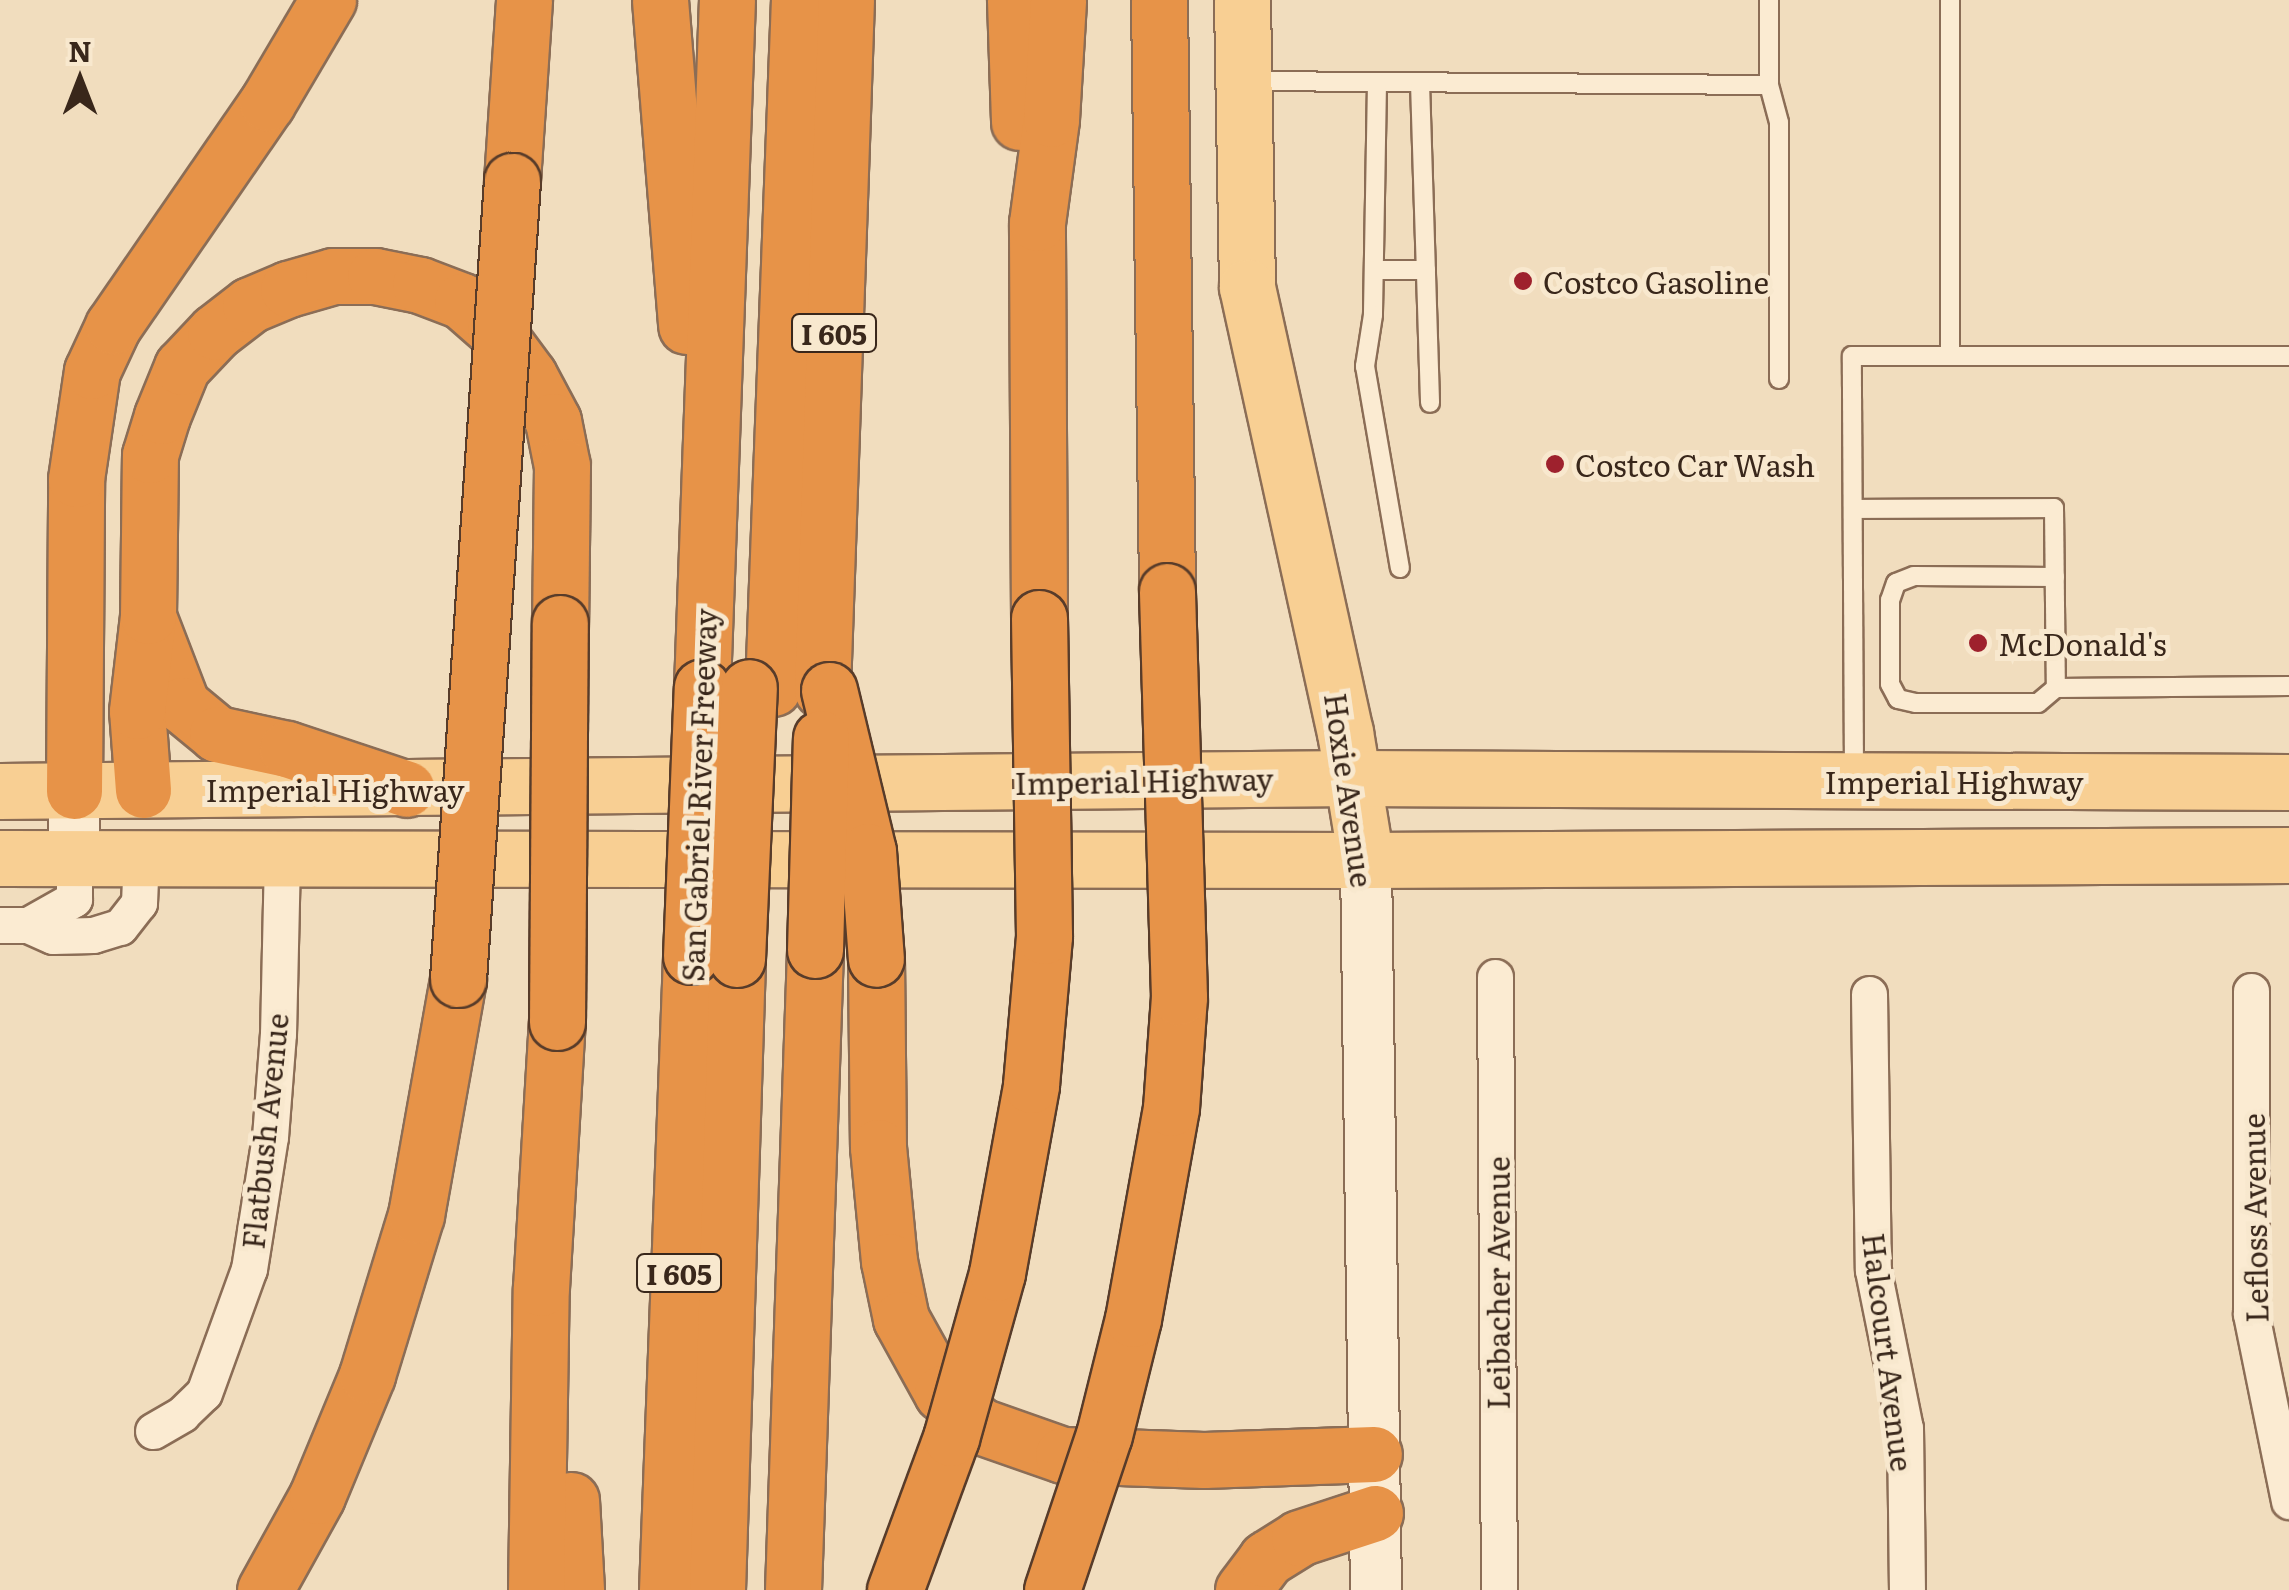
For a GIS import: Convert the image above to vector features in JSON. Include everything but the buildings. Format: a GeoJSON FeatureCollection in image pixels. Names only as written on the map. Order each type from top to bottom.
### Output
{"type":"FeatureCollection","features":[{"type":"Feature","properties":{"kind":"highway"},"geometry":{"type":"LineString","coordinates":[[74,790],[76,479],[92,371],[123,311],[266,103],[328,0]]}},
{"type":"Feature","properties":{"kind":"highway"},"geometry":{"type":"LineString","coordinates":[[265,1590],[317,1496],[367,1376],[416,1215],[458,979],[524,0]]}},
{"type":"Feature","properties":{"kind":"highway"},"geometry":{"type":"LineString","coordinates":[[660,0],[707,594]]}},
{"type":"Feature","properties":{"kind":"highway","name":"San Gabriel River Freeway"},"geometry":{"type":"LineString","coordinates":[[727,0],[707,594],[783,684],[752,954],[809,1093],[794,1590]]}},
{"type":"Feature","properties":{"kind":"highway"},"geometry":{"type":"LineString","coordinates":[[773,0],[783,684],[868,852],[876,959],[878,1147],[889,1261],[901,1319],[942,1394],[980,1426],[1063,1456],[1204,1460],[1374,1454]]}},
{"type":"Feature","properties":{"kind":"highway"},"geometry":{"type":"LineString","coordinates":[[783,684],[799,0]]}},
{"type":"Feature","properties":{"kind":"highway","name":"San Gabriel River Freeway"},"geometry":{"type":"LineString","coordinates":[[667,1590],[752,954],[783,684],[846,0]]}},
{"type":"Feature","properties":{"kind":"highway"},"geometry":{"type":"LineString","coordinates":[[1015,0],[1018,115],[1037,223]]}},
{"type":"Feature","properties":{"kind":"highway"},"geometry":{"type":"LineString","coordinates":[[896,1590],[951,1438],[997,1273],[1031,1085],[1044,936],[1037,223],[1051,118],[1058,0]]}},
{"type":"Feature","properties":{"kind":"highway"},"geometry":{"type":"LineString","coordinates":[[1052,1590],[1104,1434],[1134,1319],[1171,1108],[1179,996],[1167,592],[1159,0]]}},
{"type":"Feature","properties":{"kind":"highway"},"geometry":{"type":"LineString","coordinates":[[143,790],[137,711],[148,616],[150,454],[182,368],[215,332],[250,305],[333,276],[375,276],[420,284],[462,301],[495,330],[529,376],[554,421],[562,466],[557,1022],[561,1287],[576,1590]]}},
{"type":"Feature","properties":{"kind":"highway"},"geometry":{"type":"LineString","coordinates":[[148,616],[182,705],[217,734],[287,749],[407,789]]}},
{"type":"Feature","properties":{"kind":"highway"},"geometry":{"type":"LineString","coordinates":[[716,1590],[752,954]]}},
{"type":"Feature","properties":{"kind":"highway"},"geometry":{"type":"LineString","coordinates":[[536,1590],[541,1288],[557,1022]]}},
{"type":"Feature","properties":{"kind":"highway"},"geometry":{"type":"LineString","coordinates":[[1243,1590],[1266,1559],[1299,1538],[1375,1513]]}},
{"type":"Feature","properties":{"kind":"main road","name":"Hoxie Avenue"},"geometry":{"type":"LineString","coordinates":[[1242,0],[1247,287],[1291,472],[1354,778],[1366,860],[1376,1590]]}},
{"type":"Feature","properties":{"kind":"main road","name":"Imperial Highway"},"geometry":{"type":"LineString","coordinates":[[0,791],[1354,778],[2289,782]]}},
{"type":"Feature","properties":{"kind":"main road"},"geometry":{"type":"LineString","coordinates":[[74,790],[74,858]]}},
{"type":"Feature","properties":{"kind":"main road"},"geometry":{"type":"LineString","coordinates":[[141,856],[143,790]]}},
{"type":"Feature","properties":{"kind":"main road"},"geometry":{"type":"LineString","coordinates":[[0,858],[1366,860],[2289,855]]}},
{"type":"Feature","properties":{"kind":"street"},"geometry":{"type":"LineString","coordinates":[[14,925],[53,936],[93,935],[120,927],[139,903],[141,856]]}},
{"type":"Feature","properties":{"kind":"street","name":"Flatbush Avenue"},"geometry":{"type":"LineString","coordinates":[[153,1430],[182,1414],[204,1394],[249,1269],[270,1137],[276,1068],[282,857]]}},
{"type":"Feature","properties":{"kind":"street"},"geometry":{"type":"LineString","coordinates":[[14,925],[74,899],[74,858]]}},
{"type":"Feature","properties":{"kind":"street","name":"Leibacher Avenue"},"geometry":{"type":"LineString","coordinates":[[1495,977],[1499,1590]]}},
{"type":"Feature","properties":{"kind":"street","name":"Lefloss Avenue"},"geometry":{"type":"LineString","coordinates":[[2252,991],[2252,1314],[2289,1500]]}},
{"type":"Feature","properties":{"kind":"street","name":"Halcourt Avenue"},"geometry":{"type":"LineString","coordinates":[[1869,994],[1872,1270],[1905,1428],[1907,1590]]}},
{"type":"Feature","properties":{"kind":"lane"},"geometry":{"type":"LineString","coordinates":[[1768,0],[1769,86],[1779,123],[1779,378]]}},
{"type":"Feature","properties":{"kind":"lane"},"geometry":{"type":"LineString","coordinates":[[1950,0],[1950,356]]}},
{"type":"Feature","properties":{"kind":"lane"},"geometry":{"type":"LineString","coordinates":[[1244,82],[1769,86]]}},
{"type":"Feature","properties":{"kind":"lane"},"geometry":{"type":"LineString","coordinates":[[1377,82],[1373,315],[1365,366],[1400,568]]}},
{"type":"Feature","properties":{"kind":"lane"},"geometry":{"type":"LineString","coordinates":[[1420,83],[1430,403]]}},
{"type":"Feature","properties":{"kind":"lane"},"geometry":{"type":"LineString","coordinates":[[1374,270],[1426,270]]}},
{"type":"Feature","properties":{"kind":"lane"},"geometry":{"type":"LineString","coordinates":[[1854,781],[1852,356],[2289,356]]}},
{"type":"Feature","properties":{"kind":"lane"},"geometry":{"type":"LineString","coordinates":[[1853,509],[2054,508],[2056,688]]}},
{"type":"Feature","properties":{"kind":"lane"},"geometry":{"type":"LineString","coordinates":[[2055,577],[1914,576],[1896,583],[1890,600],[1890,684],[1898,699],[1916,704],[2038,703],[2056,688],[2289,686]]}},
{"type":"Feature","properties":{"kind":"place","name":"Costco Gasoline"},"geometry":{"type":"Point","coordinates":[1523,281]}},
{"type":"Feature","properties":{"kind":"place","name":"Costco Car Wash"},"geometry":{"type":"Point","coordinates":[1555,464]}},
{"type":"Feature","properties":{"kind":"place","name":"McDonald's"},"geometry":{"type":"Point","coordinates":[1978,643]}}]}
